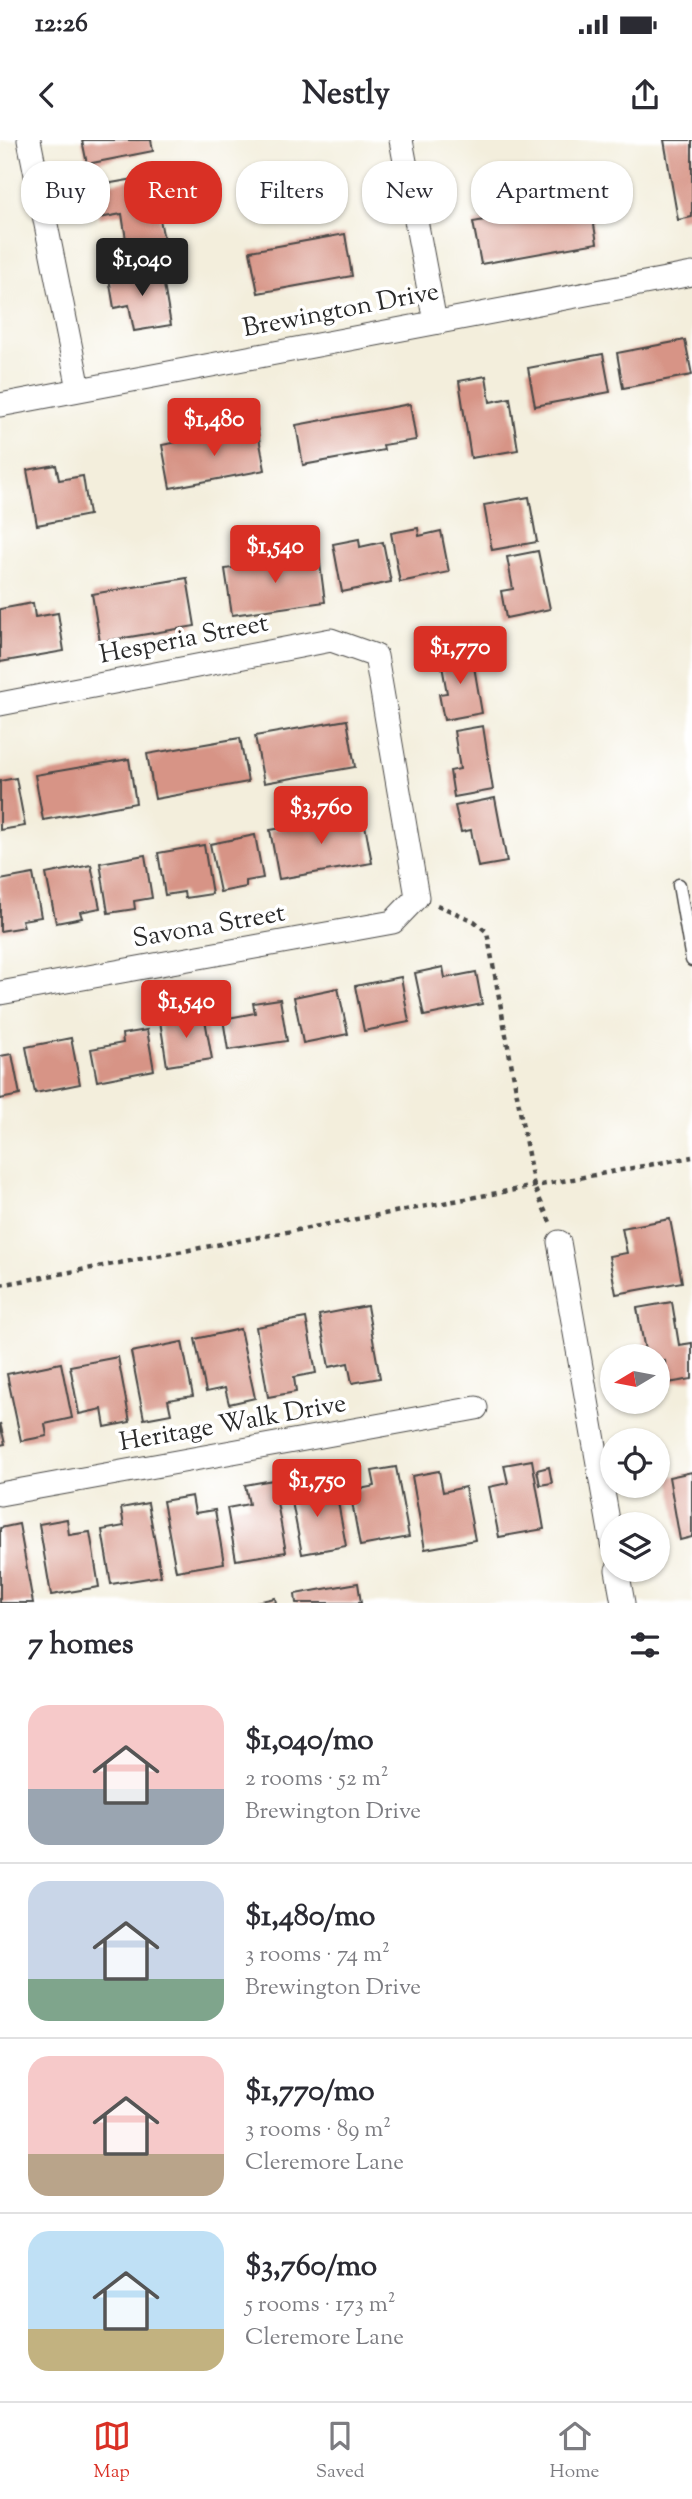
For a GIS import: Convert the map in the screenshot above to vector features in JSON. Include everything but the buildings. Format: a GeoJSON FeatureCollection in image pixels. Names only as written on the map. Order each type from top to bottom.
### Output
{"type":"FeatureCollection","features":[{"type":"Feature","properties":{"kind":"street"},"geometry":{"type":"LineString","coordinates":[[29,140],[79,389]]}},
{"type":"Feature","properties":{"kind":"street"},"geometry":{"type":"LineString","coordinates":[[401,140],[435,322]]}},
{"type":"Feature","properties":{"kind":"street","name":"Brewington Drive"},"geometry":{"type":"LineString","coordinates":[[0,405],[692,274]]}},
{"type":"Feature","properties":{"kind":"street","name":"Hesperia Street"},"geometry":{"type":"LineString","coordinates":[[0,704],[331,640],[376,656],[417,897]]}},
{"type":"Feature","properties":{"kind":"street","name":"Savona Street"},"geometry":{"type":"LineString","coordinates":[[0,993],[393,922],[417,897]]}},
{"type":"Feature","properties":{"kind":"street"},"geometry":{"type":"LineString","coordinates":[[559,1242],[607,1512]]}},
{"type":"Feature","properties":{"kind":"street","name":"Heritage Walk Drive"},"geometry":{"type":"LineString","coordinates":[[0,1494],[476,1408]]}},
{"type":"Feature","properties":{"kind":"street"},"geometry":{"type":"LineString","coordinates":[[619,1582],[623,1603]]}},
{"type":"Feature","properties":{"kind":"lane"},"geometry":{"type":"LineString","coordinates":[[679,885],[692,960]]}},
{"type":"Feature","properties":{"kind":"path"},"geometry":{"type":"LineString","coordinates":[[417,897],[474,921],[487,932],[534,1187],[559,1242]]}},
{"type":"Feature","properties":{"kind":"path"},"geometry":{"type":"LineString","coordinates":[[0,1285],[692,1157]]}}]}
